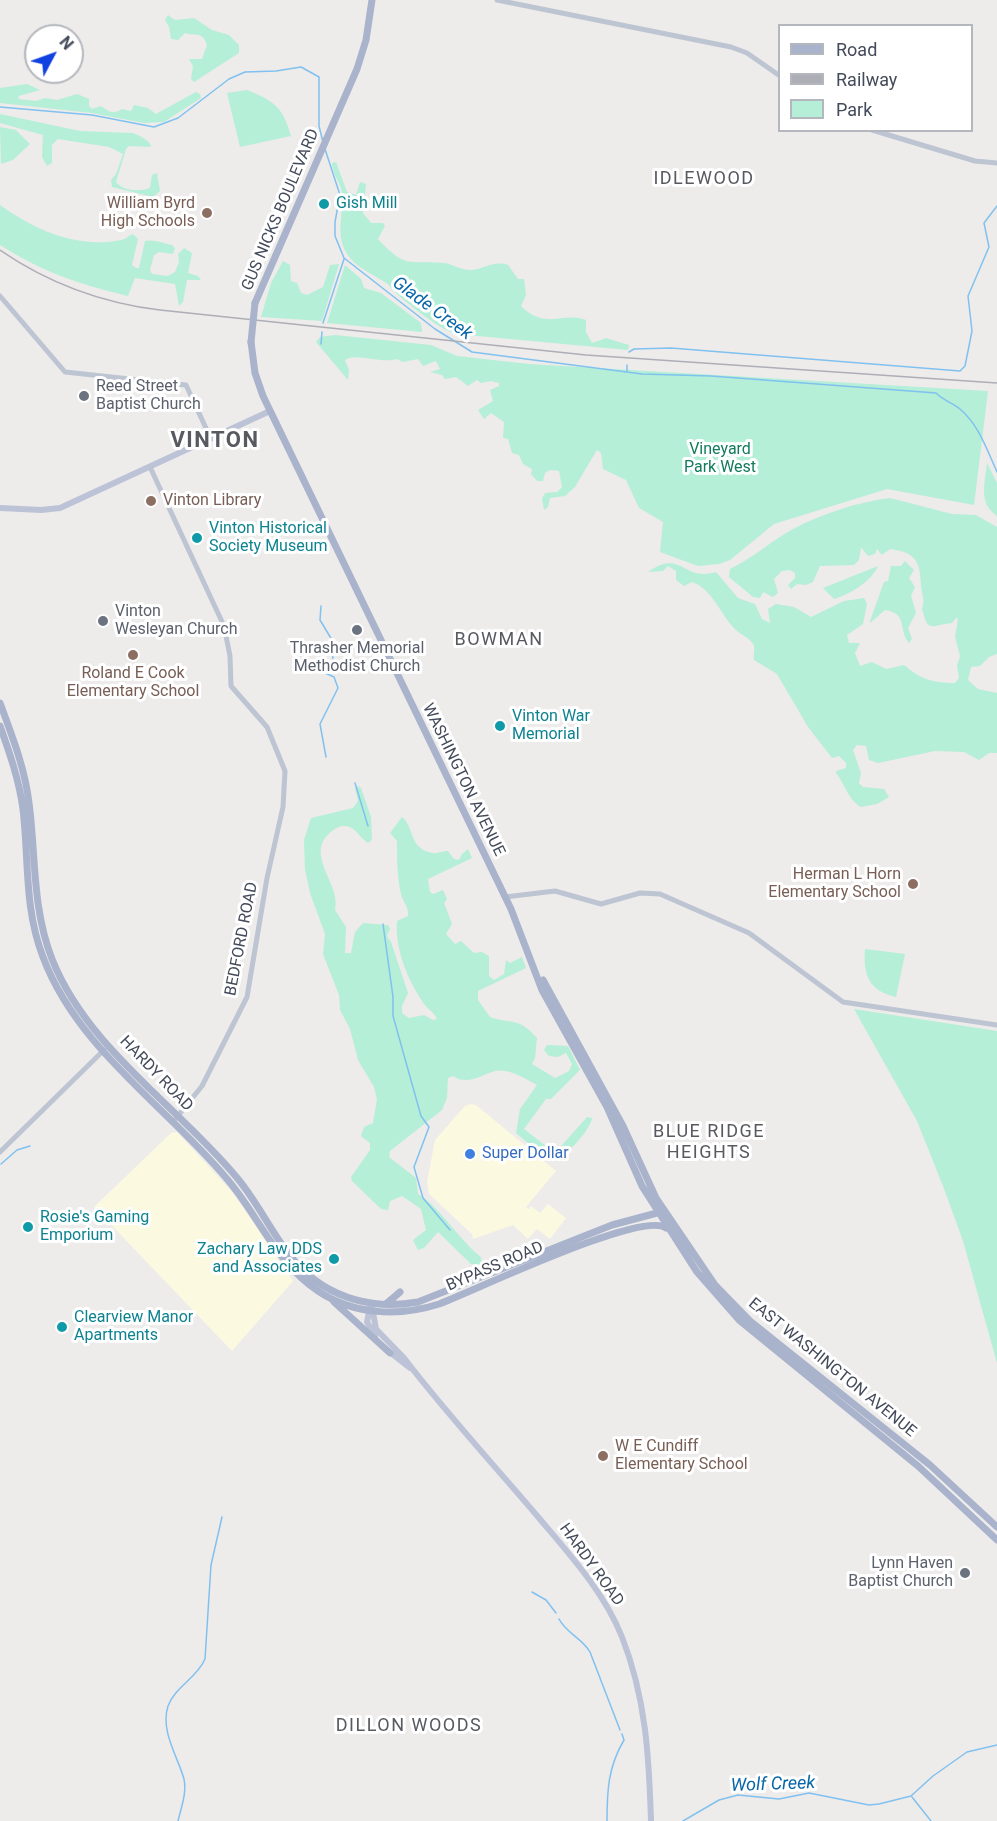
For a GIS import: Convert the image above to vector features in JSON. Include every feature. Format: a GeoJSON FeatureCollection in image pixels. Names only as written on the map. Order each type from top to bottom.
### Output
{"type":"FeatureCollection","features":[{"type":"Feature","properties":{"kind":"main road","name":"GUS NICKS BOULEVARD"},"geometry":{"type":"LineString","coordinates":[[270,411],[258,384],[251,342],[255,303],[362,53],[372,0]]}},
{"type":"Feature","properties":{"kind":"main road"},"geometry":{"type":"LineString","coordinates":[[0,508],[56,509],[270,411]]}},
{"type":"Feature","properties":{"kind":"main road","name":"WASHINGTON AVENUE"},"geometry":{"type":"LineString","coordinates":[[270,411],[505,897],[536,967],[623,1126],[668,1230]]}},
{"type":"Feature","properties":{"kind":"main road"},"geometry":{"type":"LineString","coordinates":[[0,703],[23,769],[25,799]]}},
{"type":"Feature","properties":{"kind":"main road"},"geometry":{"type":"LineString","coordinates":[[0,726],[25,799]]}},
{"type":"Feature","properties":{"kind":"main road","name":"HARDY ROAD"},"geometry":{"type":"LineString","coordinates":[[25,799],[34,887],[47,946],[59,976],[76,1005],[107,1048],[240,1181],[284,1248],[307,1273],[341,1294],[371,1308]]}},
{"type":"Feature","properties":{"kind":"main road","name":"HARDY ROAD"},"geometry":{"type":"LineString","coordinates":[[176,1119],[231,1184],[292,1269],[413,1370]]}},
{"type":"Feature","properties":{"kind":"main road"},"geometry":{"type":"LineString","coordinates":[[614,1233],[661,1215]]}},
{"type":"Feature","properties":{"kind":"main road","name":"BYPASS ROAD"},"geometry":{"type":"LineString","coordinates":[[371,1308],[406,1304],[441,1295],[593,1232],[661,1215]]}},
{"type":"Feature","properties":{"kind":"main road","name":"EAST WASHINGTON AVENUE"},"geometry":{"type":"LineString","coordinates":[[661,1215],[715,1285],[741,1312],[930,1465],[997,1527]]}},
{"type":"Feature","properties":{"kind":"main road","name":"BYPASS ROAD"},"geometry":{"type":"LineString","coordinates":[[328,1297],[371,1308],[404,1312],[440,1304],[614,1233],[653,1224],[668,1230]]}},
{"type":"Feature","properties":{"kind":"main road","name":"EAST WASHINGTON AVENUE"},"geometry":{"type":"LineString","coordinates":[[668,1230],[716,1297],[739,1320],[918,1466],[997,1540]]}},
{"type":"Feature","properties":{"kind":"main road"},"geometry":{"type":"LineString","coordinates":[[386,1305],[400,1292],[401,1300],[406,1304]]}},
{"type":"Feature","properties":{"kind":"main road","name":"HARDY ROAD"},"geometry":{"type":"LineString","coordinates":[[371,1308],[369,1328],[390,1353]]}},
{"type":"Feature","properties":{"kind":"main road","name":"HARDY ROAD"},"geometry":{"type":"LineString","coordinates":[[371,1308],[379,1333],[582,1570],[615,1621],[641,1698],[648,1743],[651,1821]]}},
{"type":"Feature","properties":{"kind":"street"},"geometry":{"type":"LineString","coordinates":[[497,0],[731,47],[747,53],[778,75]]}},
{"type":"Feature","properties":{"kind":"street"},"geometry":{"type":"LineString","coordinates":[[879,132],[975,161],[997,164]]}},
{"type":"Feature","properties":{"kind":"street"},"geometry":{"type":"LineString","coordinates":[[0,296],[65,372],[188,386],[211,439]]}},
{"type":"Feature","properties":{"kind":"street","name":"BEDFORD ROAD"},"geometry":{"type":"LineString","coordinates":[[150,467],[224,626],[230,656],[231,686],[267,727],[283,760],[285,799],[247,997],[202,1086],[176,1119]]}},
{"type":"Feature","properties":{"kind":"street"},"geometry":{"type":"LineString","coordinates":[[505,897],[555,891],[602,904],[640,893],[660,894],[749,933],[843,1002],[997,1025]]}},
{"type":"Feature","properties":{"kind":"street"},"geometry":{"type":"LineString","coordinates":[[0,1152],[107,1048]]}},
{"type":"Feature","properties":{"kind":"shaded area"},"geometry":{"type":"Polygon","coordinates":[[[476,1105],[556,1171],[526,1207],[529,1209],[531,1206],[540,1213],[548,1204],[566,1218],[550,1239],[537,1229],[528,1239],[513,1225],[473,1239],[472,1234],[429,1194],[427,1182],[435,1140],[465,1106],[476,1105]]]}},
{"type":"Feature","properties":{"kind":"shaded area"},"geometry":{"type":"Polygon","coordinates":[[[177,1132],[233,1193],[293,1281],[232,1351],[94,1207],[171,1133],[177,1132]]]}},
{"type":"Feature","properties":{"kind":"green space"},"geometry":{"type":"Polygon","coordinates":[[[168,15],[175,20],[194,18],[212,30],[229,35],[239,45],[239,53],[194,82],[191,79],[193,66],[189,59],[202,59],[207,45],[203,37],[198,35],[185,33],[178,40],[171,39],[165,20],[168,15]]]}},
{"type":"Feature","properties":{"kind":"green space"},"geometry":{"type":"Polygon","coordinates":[[[27,84],[40,90],[19,96],[18,99],[36,101],[45,98],[57,100],[77,94],[89,99],[89,106],[92,109],[101,106],[113,112],[122,109],[131,111],[134,105],[148,108],[156,114],[196,92],[201,98],[164,122],[144,123],[92,113],[0,103],[0,88],[27,84]]]}},
{"type":"Feature","properties":{"kind":"green space"},"geometry":{"type":"Polygon","coordinates":[[[247,90],[276,106],[285,118],[291,136],[240,147],[227,93],[247,90]]]}},
{"type":"Feature","properties":{"kind":"green space"},"geometry":{"type":"Polygon","coordinates":[[[0,114],[80,131],[133,133],[147,141],[151,147],[129,146],[126,149],[116,182],[127,189],[146,189],[150,188],[152,175],[157,173],[160,191],[153,197],[112,187],[111,180],[116,174],[123,154],[109,147],[58,139],[52,145],[52,163],[47,166],[42,157],[43,135],[0,123],[0,114]]]}},
{"type":"Feature","properties":{"kind":"green space"},"geometry":{"type":"Polygon","coordinates":[[[0,127],[16,130],[30,144],[13,160],[1,164],[0,127]]]}},
{"type":"Feature","properties":{"kind":"green space"},"geometry":{"type":"Polygon","coordinates":[[[336,162],[347,192],[356,195],[360,182],[366,184],[363,213],[371,223],[383,223],[385,226],[378,239],[401,259],[444,263],[468,270],[493,264],[508,265],[518,279],[524,279],[526,295],[521,306],[530,313],[546,319],[586,320],[586,332],[592,343],[606,338],[629,345],[628,350],[456,334],[433,322],[408,304],[387,284],[349,257],[340,231],[342,193],[332,167],[332,163],[336,162]]]}},
{"type":"Feature","properties":{"kind":"green space"},"geometry":{"type":"Polygon","coordinates":[[[0,205],[42,229],[73,239],[105,242],[123,240],[133,234],[138,239],[132,265],[136,268],[139,268],[145,241],[172,245],[175,248],[173,254],[159,252],[154,255],[150,270],[152,274],[168,276],[175,272],[179,262],[178,254],[184,248],[192,253],[188,273],[198,276],[201,280],[187,280],[183,302],[179,306],[175,284],[135,278],[128,296],[62,276],[0,245],[0,205]]]}},
{"type":"Feature","properties":{"kind":"green space"},"geometry":{"type":"Polygon","coordinates":[[[283,261],[290,265],[291,281],[297,283],[301,293],[307,295],[323,287],[330,265],[339,264],[322,321],[261,317],[271,283],[283,261]]]}},
{"type":"Feature","properties":{"kind":"green space"},"geometry":{"type":"Polygon","coordinates":[[[345,265],[361,279],[364,288],[381,293],[421,323],[422,332],[327,323],[345,265]]]}},
{"type":"Feature","properties":{"kind":"green space","name":"Vineyard Park West"},"geometry":{"type":"Polygon","coordinates":[[[335,335],[431,345],[457,356],[529,364],[988,391],[974,505],[887,489],[774,524],[730,560],[719,564],[698,566],[660,552],[663,522],[639,508],[626,480],[603,469],[601,453],[597,450],[575,487],[565,496],[550,498],[548,507],[544,510],[542,499],[545,493],[557,492],[562,487],[559,471],[550,470],[545,473],[543,481],[537,481],[531,474],[532,469],[523,464],[519,455],[512,453],[508,439],[503,438],[504,422],[491,413],[484,419],[478,410],[493,401],[490,390],[499,386],[499,383],[491,381],[481,383],[477,380],[468,386],[456,377],[445,379],[442,375],[430,372],[440,369],[436,361],[423,366],[418,359],[403,362],[397,359],[356,357],[345,360],[349,370],[348,380],[316,342],[320,337],[335,335]]]}},
{"type":"Feature","properties":{"kind":"green space"},"geometry":{"type":"Polygon","coordinates":[[[987,463],[997,483],[997,516],[991,511],[985,499],[987,463]]]}},
{"type":"Feature","properties":{"kind":"green space"},"geometry":{"type":"Polygon","coordinates":[[[890,498],[952,514],[976,515],[997,527],[997,654],[989,657],[980,666],[971,667],[968,680],[978,689],[997,693],[997,753],[989,753],[979,760],[964,752],[935,751],[878,763],[869,760],[866,746],[857,745],[853,750],[861,773],[859,783],[863,787],[884,789],[889,797],[877,804],[861,807],[850,796],[836,773],[846,768],[846,763],[839,756],[832,758],[808,727],[777,674],[754,660],[753,643],[733,627],[705,590],[692,582],[684,586],[676,580],[676,571],[668,566],[663,571],[648,572],[668,563],[696,573],[716,572],[738,598],[755,604],[762,619],[770,623],[768,609],[776,604],[794,607],[811,617],[844,601],[864,598],[867,604],[863,624],[847,635],[849,643],[860,643],[855,653],[860,666],[872,662],[886,669],[904,665],[926,679],[955,683],[959,678],[957,666],[960,656],[955,637],[958,619],[956,618],[951,623],[934,626],[927,623],[922,609],[918,564],[906,553],[890,549],[882,555],[877,549],[875,554],[868,556],[861,547],[859,560],[854,565],[820,566],[813,582],[806,585],[797,584],[791,589],[788,585],[795,578],[795,573],[790,570],[782,571],[774,579],[778,593],[773,597],[763,592],[760,598],[753,597],[729,577],[730,569],[804,524],[853,506],[890,498]]]}},
{"type":"Feature","properties":{"kind":"green space"},"geometry":{"type":"Polygon","coordinates":[[[905,561],[914,570],[909,578],[915,587],[911,596],[916,613],[908,628],[912,639],[909,643],[900,618],[892,612],[885,610],[870,623],[884,582],[888,581],[891,566],[901,566],[905,561]]]}},
{"type":"Feature","properties":{"kind":"green space"},"geometry":{"type":"Polygon","coordinates":[[[878,566],[865,582],[840,597],[834,599],[823,588],[878,566]]]}},
{"type":"Feature","properties":{"kind":"green space"},"geometry":{"type":"Polygon","coordinates":[[[358,786],[361,788],[371,817],[372,840],[368,843],[353,829],[341,826],[332,831],[324,840],[321,849],[322,859],[336,900],[335,910],[346,927],[345,953],[351,953],[355,932],[363,923],[388,925],[390,929],[387,936],[408,993],[402,1006],[402,1013],[409,1018],[424,1015],[433,1020],[437,1019],[417,992],[400,953],[397,921],[408,916],[408,913],[400,887],[397,841],[390,833],[402,817],[419,847],[425,851],[435,853],[448,851],[454,859],[459,860],[468,849],[472,858],[428,879],[430,892],[433,894],[443,890],[447,899],[444,903],[452,924],[446,934],[455,944],[461,941],[474,953],[482,952],[489,956],[489,976],[494,980],[504,974],[506,960],[510,963],[522,957],[526,968],[478,991],[478,1000],[490,1017],[515,1022],[537,1038],[535,1058],[532,1064],[555,1078],[569,1071],[572,1064],[566,1053],[558,1057],[549,1056],[544,1050],[547,1045],[568,1046],[580,1070],[551,1099],[546,1099],[524,1129],[555,1153],[587,1117],[592,1118],[575,1144],[555,1160],[549,1161],[516,1133],[520,1109],[537,1085],[500,1070],[469,1080],[453,1076],[448,1078],[447,1098],[442,1110],[390,1151],[389,1157],[416,1178],[418,1194],[434,1207],[481,1257],[482,1265],[471,1264],[438,1232],[424,1248],[418,1250],[413,1240],[426,1230],[421,1209],[402,1196],[390,1201],[388,1210],[381,1209],[352,1181],[351,1177],[370,1150],[370,1143],[361,1136],[364,1127],[373,1123],[377,1099],[374,1087],[358,1060],[350,1029],[340,1010],[339,995],[323,954],[325,934],[310,893],[305,869],[304,840],[311,818],[353,808],[358,801],[355,788],[358,786]]]}},
{"type":"Feature","properties":{"kind":"green space"},"geometry":{"type":"Polygon","coordinates":[[[865,949],[905,954],[896,997],[879,991],[870,980],[865,967],[865,949]]]}},
{"type":"Feature","properties":{"kind":"green space"},"geometry":{"type":"Polygon","coordinates":[[[854,1009],[997,1031],[997,1363],[963,1241],[917,1121],[854,1009]]]}},
{"type":"Feature","properties":{"kind":"waterway","name":"Glade Creek"},"geometry":{"type":"LineString","coordinates":[[0,107],[92,115],[154,127],[178,118],[229,79],[245,72],[301,67],[319,77],[319,126],[323,142]]}},
{"type":"Feature","properties":{"kind":"waterway","name":"Glade Creek"},"geometry":{"type":"LineString","coordinates":[[325,149],[340,195],[335,236],[344,258],[435,329],[472,352],[642,374],[711,376],[936,393],[967,415],[982,438],[997,472]]}},
{"type":"Feature","properties":{"kind":"waterway"},"geometry":{"type":"LineString","coordinates":[[629,352],[634,349],[671,348],[960,371],[965,366],[972,331],[968,296],[989,247],[984,223],[997,206]]}},
{"type":"Feature","properties":{"kind":"waterway"},"geometry":{"type":"LineString","coordinates":[[323,323],[344,259]]}},
{"type":"Feature","properties":{"kind":"waterway"},"geometry":{"type":"LineString","coordinates":[[321,344],[322,332]]}},
{"type":"Feature","properties":{"kind":"waterway","name":"Glade Creek"},"geometry":{"type":"LineString","coordinates":[[627,365],[627,371]]}},
{"type":"Feature","properties":{"kind":"waterway"},"geometry":{"type":"LineString","coordinates":[[321,606],[320,620],[332,640],[333,661],[325,668],[325,673],[334,677],[338,688],[320,724],[326,757]]}},
{"type":"Feature","properties":{"kind":"waterway"},"geometry":{"type":"LineString","coordinates":[[355,783],[368,826]]}},
{"type":"Feature","properties":{"kind":"waterway"},"geometry":{"type":"LineString","coordinates":[[383,924],[393,997],[393,1016],[421,1116],[429,1127],[414,1167],[423,1198],[450,1230]]}},
{"type":"Feature","properties":{"kind":"waterway"},"geometry":{"type":"LineString","coordinates":[[1,1164],[17,1150],[30,1146]]}},
{"type":"Feature","properties":{"kind":"waterway"},"geometry":{"type":"LineString","coordinates":[[178,1821],[185,1784],[168,1734],[166,1715],[171,1699],[197,1672],[205,1659],[211,1565],[222,1517]]}},
{"type":"Feature","properties":{"kind":"waterway"},"geometry":{"type":"LineString","coordinates":[[532,1592],[546,1600],[556,1613]]}},
{"type":"Feature","properties":{"kind":"waterway"},"geometry":{"type":"LineString","coordinates":[[559,1619],[590,1652],[620,1730]]}},
{"type":"Feature","properties":{"kind":"waterway"},"geometry":{"type":"LineString","coordinates":[[607,1821],[610,1779],[624,1740],[622,1734]]}},
{"type":"Feature","properties":{"kind":"waterway","name":"Wolf Creek"},"geometry":{"type":"LineString","coordinates":[[683,1821],[719,1800],[738,1795],[779,1799],[809,1793],[869,1805],[879,1804],[911,1796],[933,1776],[967,1752],[997,1745]]}},
{"type":"Feature","properties":{"kind":"waterway"},"geometry":{"type":"LineString","coordinates":[[912,1797],[931,1821]]}},
{"type":"Feature","properties":{"kind":"railway"},"geometry":{"type":"LineString","coordinates":[[0,250],[37,272],[77,290],[97,297],[160,310],[586,355],[997,383]]}},
{"type":"Feature","properties":{"kind":"place","name":"Gish Mill"},"geometry":{"type":"Point","coordinates":[324,204]}},
{"type":"Feature","properties":{"kind":"place","name":"William Byrd High Schools"},"geometry":{"type":"Point","coordinates":[207,213]}},
{"type":"Feature","properties":{"kind":"place","name":"Reed Street Baptist Church"},"geometry":{"type":"Point","coordinates":[84,396]}},
{"type":"Feature","properties":{"kind":"place","name":"Vinton Library"},"geometry":{"type":"Point","coordinates":[151,501]}},
{"type":"Feature","properties":{"kind":"place","name":"Vinton Historical Society Museum"},"geometry":{"type":"Point","coordinates":[197,538]}},
{"type":"Feature","properties":{"kind":"place","name":"Vinton Wesleyan Church"},"geometry":{"type":"Point","coordinates":[103,621]}},
{"type":"Feature","properties":{"kind":"place","name":"Thrasher Memorial Methodist Church"},"geometry":{"type":"Point","coordinates":[357,630]}},
{"type":"Feature","properties":{"kind":"place","name":"Roland E Cook Elementary School"},"geometry":{"type":"Point","coordinates":[133,655]}},
{"type":"Feature","properties":{"kind":"place","name":"Vinton War Memorial"},"geometry":{"type":"Point","coordinates":[500,726]}},
{"type":"Feature","properties":{"kind":"place","name":"Herman L Horn Elementary School"},"geometry":{"type":"Point","coordinates":[913,884]}},
{"type":"Feature","properties":{"kind":"place","name":"Super Dollar"},"geometry":{"type":"Point","coordinates":[470,1154]}},
{"type":"Feature","properties":{"kind":"place","name":"Rosie's Gaming Emporium"},"geometry":{"type":"Point","coordinates":[28,1227]}},
{"type":"Feature","properties":{"kind":"place","name":"Zachary Law DDS and Associates"},"geometry":{"type":"Point","coordinates":[334,1259]}},
{"type":"Feature","properties":{"kind":"place","name":"Clearview Manor Apartments"},"geometry":{"type":"Point","coordinates":[62,1327]}},
{"type":"Feature","properties":{"kind":"place","name":"W E Cundiff Elementary School"},"geometry":{"type":"Point","coordinates":[603,1456]}},
{"type":"Feature","properties":{"kind":"place","name":"Lynn Haven Baptist Church"},"geometry":{"type":"Point","coordinates":[965,1573]}},
{"type":"Feature","properties":{"kind":"district","name":"IDLEWOOD"},"geometry":{"type":"Point","coordinates":[704,179]}},
{"type":"Feature","properties":{"kind":"district","name":"VINTON"},"geometry":{"type":"Point","coordinates":[215,441]}},
{"type":"Feature","properties":{"kind":"district","name":"BOWMAN"},"geometry":{"type":"Point","coordinates":[499,640]}},
{"type":"Feature","properties":{"kind":"district","name":"BLUE RIDGE HEIGHTS"},"geometry":{"type":"Point","coordinates":[709,1142]}},
{"type":"Feature","properties":{"kind":"district","name":"DILLON WOODS"},"geometry":{"type":"Point","coordinates":[409,1726]}}]}
